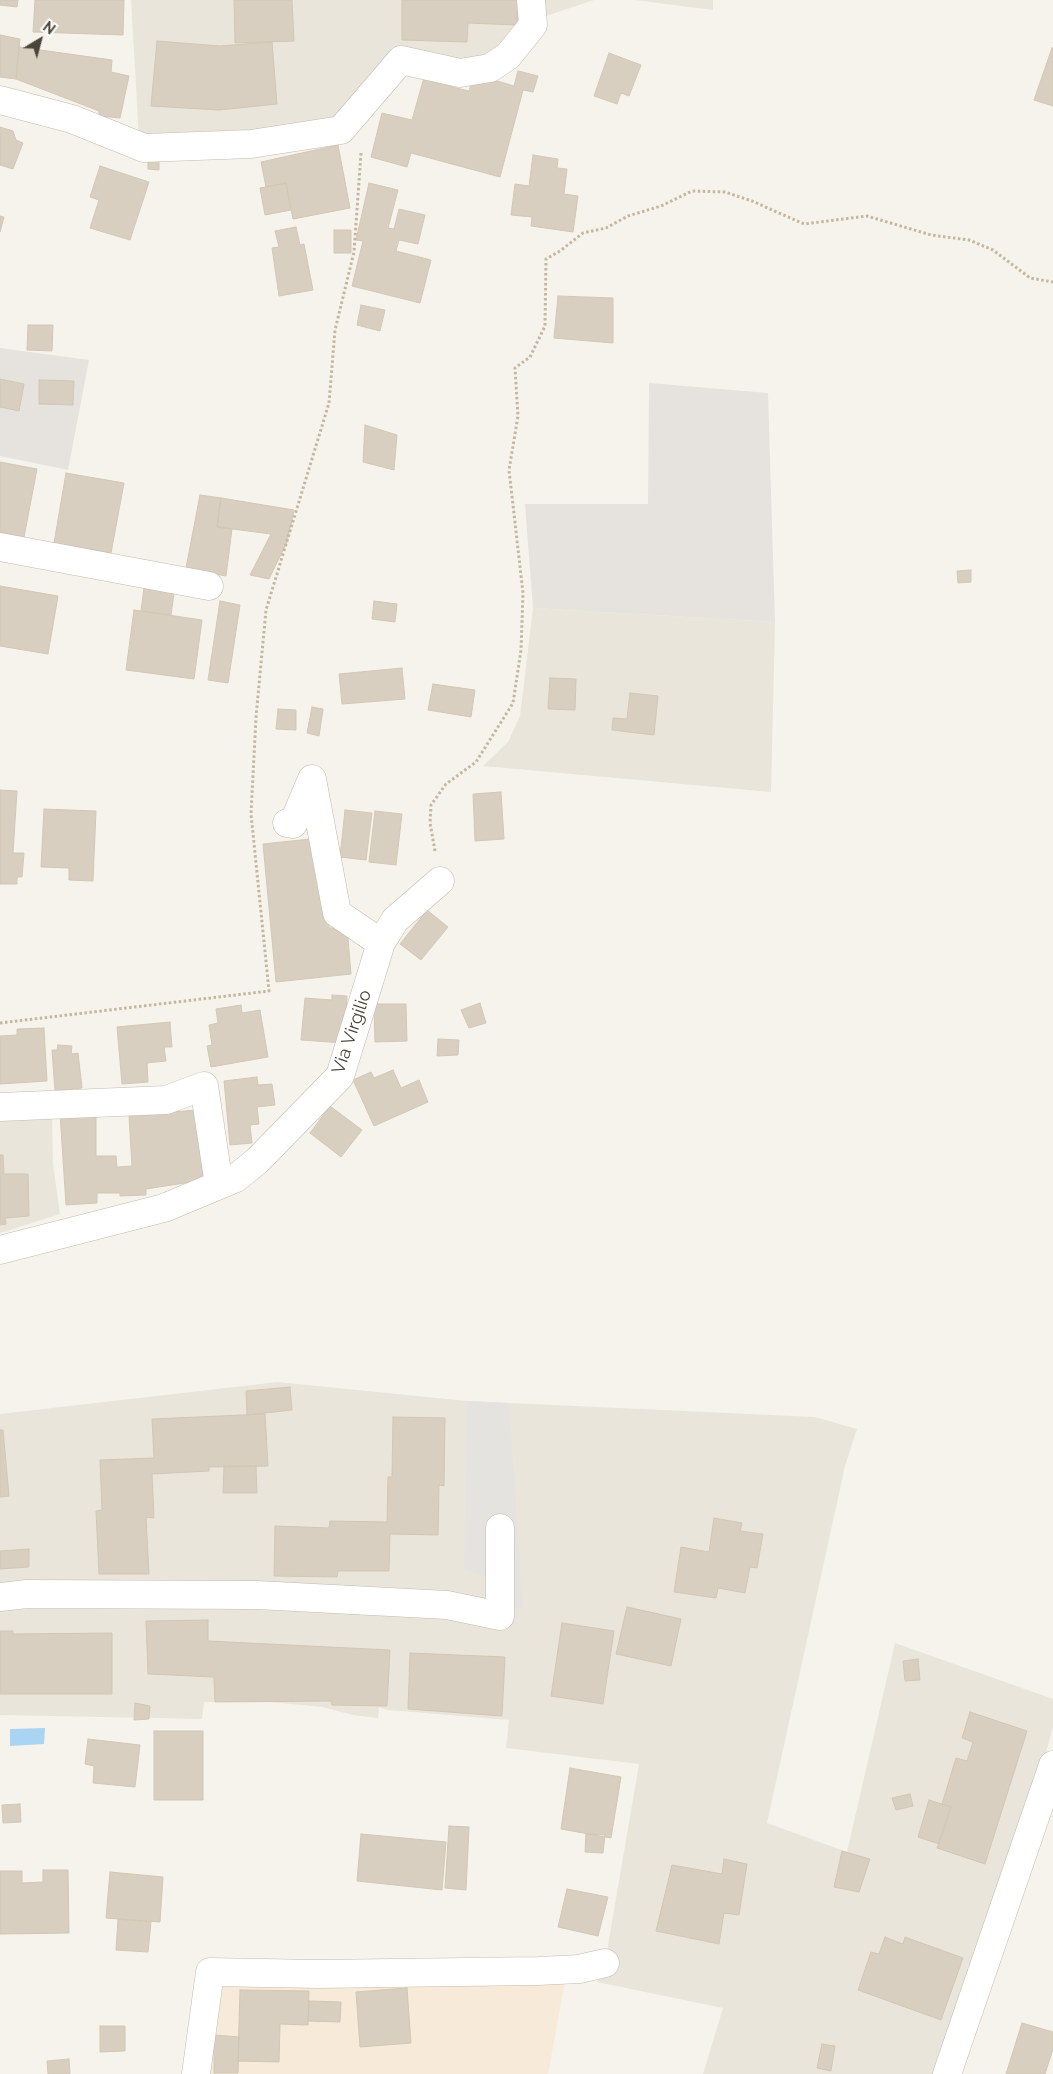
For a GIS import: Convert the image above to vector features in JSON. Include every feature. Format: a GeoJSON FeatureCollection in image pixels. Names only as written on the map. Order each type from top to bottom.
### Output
{"type":"FeatureCollection","features":[{"type":"Feature","properties":{"kind":"street"},"geometry":{"type":"LineString","coordinates":[[0,100],[72,118],[144,148],[252,144],[341,130],[401,60],[460,73],[490,68],[508,56],[533,25],[531,0]]}},
{"type":"Feature","properties":{"kind":"street"},"geometry":{"type":"LineString","coordinates":[[0,547],[209,586]]}},
{"type":"Feature","properties":{"kind":"street"},"geometry":{"type":"LineString","coordinates":[[286,823],[293,824],[312,779],[337,913],[381,943]]}},
{"type":"Feature","properties":{"kind":"street","name":"Via Virgilio"},"geometry":{"type":"LineString","coordinates":[[0,1250],[164,1208],[236,1178],[257,1161],[340,1076],[381,943],[395,920],[440,881]]}},
{"type":"Feature","properties":{"kind":"street"},"geometry":{"type":"LineString","coordinates":[[0,1108],[166,1100],[204,1086],[219,1185]]}},
{"type":"Feature","properties":{"kind":"street"},"geometry":{"type":"LineString","coordinates":[[0,1597],[27,1594],[257,1595],[447,1605],[500,1616],[500,1528]]}},
{"type":"Feature","properties":{"kind":"street"},"geometry":{"type":"LineString","coordinates":[[947,2074],[1053,1765]]}},
{"type":"Feature","properties":{"kind":"street"},"geometry":{"type":"LineString","coordinates":[[196,2074],[210,1972],[346,1974],[538,1972],[579,1969],[604,1963]]}},
{"type":"Feature","properties":{"kind":"path"},"geometry":{"type":"LineString","coordinates":[[0,1023],[270,991],[251,814],[256,717],[266,610],[329,403],[335,330],[354,252],[361,152]]}},
{"type":"Feature","properties":{"kind":"path"},"geometry":{"type":"LineString","coordinates":[[440,881],[430,823],[431,804],[446,784],[476,762],[513,703],[521,650],[523,592],[509,470],[518,416],[515,368],[530,357],[545,326],[546,258],[560,251],[583,233],[606,228],[628,216],[661,206],[692,191],[725,192],[752,201],[804,224],[867,216],[931,235],[969,240],[993,250],[1030,278],[1053,282]]}},
{"type":"Feature","properties":{"kind":"shaded area"},"geometry":{"type":"Polygon","coordinates":[[[131,0],[531,0],[490,68],[401,60],[341,130],[139,139],[131,0]]]}},
{"type":"Feature","properties":{"kind":"shaded area"},"geometry":{"type":"Polygon","coordinates":[[[544,0],[594,0],[546,16],[544,0]]]}},
{"type":"Feature","properties":{"kind":"shaded area"},"geometry":{"type":"Polygon","coordinates":[[[635,0],[713,0],[713,10],[635,0]]]}},
{"type":"Feature","properties":{"kind":"shaded area"},"geometry":{"type":"Polygon","coordinates":[[[0,348],[89,360],[68,470],[0,456],[0,348]]]}},
{"type":"Feature","properties":{"kind":"shaded area"},"geometry":{"type":"Polygon","coordinates":[[[649,383],[768,393],[775,622],[533,608],[525,504],[648,504],[649,383]]]}},
{"type":"Feature","properties":{"kind":"shaded area"},"geometry":{"type":"Polygon","coordinates":[[[533,608],[775,622],[771,792],[483,766],[508,742],[520,716],[533,608]]]}},
{"type":"Feature","properties":{"kind":"shaded area"},"geometry":{"type":"Polygon","coordinates":[[[52,1110],[53,1164],[60,1214],[0,1233],[0,1113],[52,1110]]]}},
{"type":"Feature","properties":{"kind":"shaded area"},"geometry":{"type":"Polygon","coordinates":[[[278,1382],[467,1401],[815,1417],[857,1429],[845,1466],[767,1823],[847,1852],[895,1643],[1053,1699],[1053,1727],[1004,1907],[936,2074],[703,2074],[723,2008],[597,1982],[605,1963],[639,1764],[506,1748],[509,1720],[388,1710],[379,1707],[378,1718],[353,1715],[322,1707],[271,1702],[204,1702],[202,1719],[0,1715],[0,1414],[278,1382]]]}},
{"type":"Feature","properties":{"kind":"shaded area"},"geometry":{"type":"Polygon","coordinates":[[[467,1401],[509,1403],[523,1609],[486,1600],[488,1577],[464,1569],[467,1401]]]}},
{"type":"Feature","properties":{"kind":"shaded area"},"geometry":{"type":"Polygon","coordinates":[[[566,1976],[548,2074],[203,2074],[211,1986],[310,1988],[566,1976]]]}},
{"type":"Feature","properties":{"kind":"water"},"geometry":{"type":"Polygon","coordinates":[[[45,1728],[44,1744],[10,1746],[10,1729],[45,1728]]]}},
{"type":"Feature","properties":{"kind":"building"},"geometry":{"type":"Polygon","coordinates":[[[0,0],[18,0],[17,7],[0,5],[0,0]]]}},
{"type":"Feature","properties":{"kind":"building"},"geometry":{"type":"Polygon","coordinates":[[[35,0],[124,0],[123,35],[33,32],[35,0]]]}},
{"type":"Feature","properties":{"kind":"building"},"geometry":{"type":"Polygon","coordinates":[[[234,0],[292,0],[294,41],[235,43],[234,0]]]}},
{"type":"Feature","properties":{"kind":"building"},"geometry":{"type":"Polygon","coordinates":[[[402,0],[518,0],[517,25],[468,23],[467,42],[402,40],[402,0]]]}},
{"type":"Feature","properties":{"kind":"building"},"geometry":{"type":"Polygon","coordinates":[[[0,35],[20,39],[16,79],[0,77],[0,35]]]}},
{"type":"Feature","properties":{"kind":"building"},"geometry":{"type":"Polygon","coordinates":[[[157,41],[220,46],[272,42],[277,104],[219,110],[151,106],[157,41]]]}},
{"type":"Feature","properties":{"kind":"building"},"geometry":{"type":"Polygon","coordinates":[[[19,47],[112,60],[111,72],[129,76],[120,118],[99,116],[99,111],[16,79],[19,47]]]}},
{"type":"Feature","properties":{"kind":"building"},"geometry":{"type":"Polygon","coordinates":[[[1053,48],[1053,106],[1034,100],[1053,48]]]}},
{"type":"Feature","properties":{"kind":"building"},"geometry":{"type":"Polygon","coordinates":[[[609,53],[641,65],[629,96],[621,93],[617,104],[594,96],[609,53]]]}},
{"type":"Feature","properties":{"kind":"building"},"geometry":{"type":"Polygon","coordinates":[[[518,71],[538,76],[533,92],[523,90],[500,177],[411,153],[407,167],[371,157],[382,113],[412,120],[425,74],[454,82],[452,87],[469,91],[474,74],[514,86],[518,71]]]}},
{"type":"Feature","properties":{"kind":"building"},"geometry":{"type":"Polygon","coordinates":[[[0,127],[13,131],[16,140],[23,143],[13,169],[0,165],[0,127]]]}},
{"type":"Feature","properties":{"kind":"building"},"geometry":{"type":"Polygon","coordinates":[[[338,145],[350,208],[293,219],[286,183],[266,187],[261,162],[338,145]]]}},
{"type":"Feature","properties":{"kind":"building"},"geometry":{"type":"Polygon","coordinates":[[[533,155],[558,159],[557,168],[567,169],[564,194],[578,196],[573,232],[531,226],[532,217],[511,215],[515,184],[529,186],[533,155]]]}},
{"type":"Feature","properties":{"kind":"building"},"geometry":{"type":"Polygon","coordinates":[[[148,157],[159,157],[159,170],[148,169],[148,157]]]}},
{"type":"Feature","properties":{"kind":"building"},"geometry":{"type":"Polygon","coordinates":[[[100,166],[149,182],[130,240],[90,228],[99,200],[90,197],[100,166]]]}},
{"type":"Feature","properties":{"kind":"building"},"geometry":{"type":"Polygon","coordinates":[[[286,183],[291,210],[265,215],[260,188],[286,183]]]}},
{"type":"Feature","properties":{"kind":"building"},"geometry":{"type":"Polygon","coordinates":[[[369,183],[398,190],[388,228],[394,229],[399,209],[425,215],[418,244],[399,240],[396,251],[431,260],[420,303],[352,286],[363,241],[356,240],[369,183]]]}},
{"type":"Feature","properties":{"kind":"building"},"geometry":{"type":"Polygon","coordinates":[[[0,216],[4,217],[0,232],[0,216]]]}},
{"type":"Feature","properties":{"kind":"building"},"geometry":{"type":"Polygon","coordinates":[[[296,227],[300,245],[304,244],[313,290],[279,296],[272,248],[279,247],[275,231],[296,227]]]}},
{"type":"Feature","properties":{"kind":"building"},"geometry":{"type":"Polygon","coordinates":[[[334,230],[351,230],[351,253],[334,253],[334,230]]]}},
{"type":"Feature","properties":{"kind":"building"},"geometry":{"type":"Polygon","coordinates":[[[558,296],[613,298],[613,343],[554,338],[558,296]]]}},
{"type":"Feature","properties":{"kind":"building"},"geometry":{"type":"Polygon","coordinates":[[[361,305],[385,310],[380,331],[357,325],[361,305]]]}},
{"type":"Feature","properties":{"kind":"building"},"geometry":{"type":"Polygon","coordinates":[[[28,325],[53,325],[52,351],[27,350],[28,325]]]}},
{"type":"Feature","properties":{"kind":"building"},"geometry":{"type":"Polygon","coordinates":[[[0,379],[24,384],[19,411],[0,407],[0,379]]]}},
{"type":"Feature","properties":{"kind":"building"},"geometry":{"type":"Polygon","coordinates":[[[39,380],[74,381],[73,405],[39,404],[39,380]]]}},
{"type":"Feature","properties":{"kind":"building"},"geometry":{"type":"Polygon","coordinates":[[[365,425],[397,435],[394,470],[363,462],[365,425]]]}},
{"type":"Feature","properties":{"kind":"building"},"geometry":{"type":"Polygon","coordinates":[[[0,462],[37,469],[24,537],[0,532],[0,462]]]}},
{"type":"Feature","properties":{"kind":"building"},"geometry":{"type":"Polygon","coordinates":[[[66,473],[124,483],[111,553],[54,543],[66,473]]]}},
{"type":"Feature","properties":{"kind":"building"},"geometry":{"type":"Polygon","coordinates":[[[200,495],[221,498],[217,527],[232,529],[226,576],[186,568],[200,495]]]}},
{"type":"Feature","properties":{"kind":"building"},"geometry":{"type":"Polygon","coordinates":[[[221,498],[294,510],[287,542],[269,579],[250,575],[271,534],[217,527],[221,498]]]}},
{"type":"Feature","properties":{"kind":"building"},"geometry":{"type":"Polygon","coordinates":[[[971,570],[971,582],[958,583],[957,571],[971,570]]]}},
{"type":"Feature","properties":{"kind":"building"},"geometry":{"type":"Polygon","coordinates":[[[0,586],[58,596],[48,654],[0,646],[0,586]]]}},
{"type":"Feature","properties":{"kind":"building"},"geometry":{"type":"Polygon","coordinates":[[[144,588],[174,593],[171,615],[141,611],[144,588]]]}},
{"type":"Feature","properties":{"kind":"building"},"geometry":{"type":"Polygon","coordinates":[[[220,601],[240,605],[228,683],[208,680],[220,601]]]}},
{"type":"Feature","properties":{"kind":"building"},"geometry":{"type":"Polygon","coordinates":[[[374,601],[397,604],[395,622],[372,619],[374,601]]]}},
{"type":"Feature","properties":{"kind":"building"},"geometry":{"type":"Polygon","coordinates":[[[134,610],[202,620],[194,679],[126,670],[134,610]]]}},
{"type":"Feature","properties":{"kind":"building"},"geometry":{"type":"Polygon","coordinates":[[[402,668],[405,699],[342,704],[339,674],[402,668]]]}},
{"type":"Feature","properties":{"kind":"building"},"geometry":{"type":"Polygon","coordinates":[[[550,678],[576,679],[575,710],[548,709],[550,678]]]}},
{"type":"Feature","properties":{"kind":"building"},"geometry":{"type":"Polygon","coordinates":[[[433,684],[475,690],[471,717],[428,710],[433,684]]]}},
{"type":"Feature","properties":{"kind":"building"},"geometry":{"type":"Polygon","coordinates":[[[630,693],[658,696],[654,735],[612,730],[613,718],[627,719],[630,693]]]}},
{"type":"Feature","properties":{"kind":"building"},"geometry":{"type":"Polygon","coordinates":[[[312,707],[323,709],[319,736],[307,733],[312,707]]]}},
{"type":"Feature","properties":{"kind":"building"},"geometry":{"type":"Polygon","coordinates":[[[278,709],[296,710],[296,730],[276,729],[278,709]]]}},
{"type":"Feature","properties":{"kind":"building"},"geometry":{"type":"Polygon","coordinates":[[[0,790],[17,791],[13,853],[24,853],[22,877],[17,877],[17,884],[0,884],[0,790]]]}},
{"type":"Feature","properties":{"kind":"building"},"geometry":{"type":"Polygon","coordinates":[[[501,792],[504,839],[475,841],[473,794],[501,792]]]}},
{"type":"Feature","properties":{"kind":"building"},"geometry":{"type":"Polygon","coordinates":[[[44,809],[96,811],[93,881],[69,880],[69,868],[41,867],[44,809]]]}},
{"type":"Feature","properties":{"kind":"building"},"geometry":{"type":"Polygon","coordinates":[[[345,810],[372,813],[366,860],[340,857],[345,810]]]}},
{"type":"Feature","properties":{"kind":"building"},"geometry":{"type":"Polygon","coordinates":[[[375,811],[402,814],[396,865],[369,862],[375,811]]]}},
{"type":"Feature","properties":{"kind":"building"},"geometry":{"type":"Polygon","coordinates":[[[320,838],[329,928],[347,927],[351,974],[276,982],[263,844],[320,838]]]}},
{"type":"Feature","properties":{"kind":"building"},"geometry":{"type":"Polygon","coordinates":[[[427,910],[448,927],[421,960],[400,944],[427,910]]]}},
{"type":"Feature","properties":{"kind":"building"},"geometry":{"type":"Polygon","coordinates":[[[332,995],[347,996],[344,1043],[301,1040],[305,998],[332,1000],[332,995]]]}},
{"type":"Feature","properties":{"kind":"building"},"geometry":{"type":"Polygon","coordinates":[[[480,1003],[486,1023],[469,1028],[461,1010],[480,1003]]]}},
{"type":"Feature","properties":{"kind":"building"},"geometry":{"type":"Polygon","coordinates":[[[374,1004],[406,1004],[407,1041],[375,1042],[374,1004]]]}},
{"type":"Feature","properties":{"kind":"building"},"geometry":{"type":"Polygon","coordinates":[[[241,1005],[242,1013],[260,1010],[268,1057],[211,1067],[207,1046],[212,1045],[209,1025],[218,1023],[216,1009],[241,1005]]]}},
{"type":"Feature","properties":{"kind":"building"},"geometry":{"type":"Polygon","coordinates":[[[170,1022],[172,1047],[164,1047],[166,1061],[147,1063],[148,1082],[122,1084],[117,1027],[170,1022]]]}},
{"type":"Feature","properties":{"kind":"building"},"geometry":{"type":"Polygon","coordinates":[[[44,1028],[47,1081],[0,1084],[0,1036],[17,1035],[17,1029],[44,1028]]]}},
{"type":"Feature","properties":{"kind":"building"},"geometry":{"type":"Polygon","coordinates":[[[438,1039],[459,1040],[458,1055],[437,1056],[438,1039]]]}},
{"type":"Feature","properties":{"kind":"building"},"geometry":{"type":"Polygon","coordinates":[[[58,1045],[72,1046],[71,1054],[78,1053],[82,1088],[55,1091],[52,1050],[57,1050],[58,1045]]]}},
{"type":"Feature","properties":{"kind":"building"},"geometry":{"type":"Polygon","coordinates":[[[393,1070],[401,1088],[419,1080],[428,1102],[374,1126],[353,1080],[371,1072],[374,1078],[393,1070]]]}},
{"type":"Feature","properties":{"kind":"building"},"geometry":{"type":"Polygon","coordinates":[[[257,1077],[258,1085],[272,1084],[275,1105],[257,1107],[259,1124],[250,1125],[252,1143],[230,1145],[224,1081],[257,1077]]]}},
{"type":"Feature","properties":{"kind":"building"},"geometry":{"type":"Polygon","coordinates":[[[330,1106],[362,1130],[341,1157],[310,1133],[330,1106]]]}},
{"type":"Feature","properties":{"kind":"building"},"geometry":{"type":"Polygon","coordinates":[[[196,1110],[204,1180],[146,1189],[146,1195],[120,1196],[120,1193],[97,1193],[97,1203],[66,1205],[60,1113],[96,1112],[96,1156],[116,1156],[117,1167],[132,1166],[129,1116],[196,1110]]]}},
{"type":"Feature","properties":{"kind":"building"},"geometry":{"type":"Polygon","coordinates":[[[0,1155],[3,1155],[4,1174],[28,1174],[29,1216],[5,1218],[6,1224],[0,1225],[0,1155]]]}},
{"type":"Feature","properties":{"kind":"building"},"geometry":{"type":"Polygon","coordinates":[[[290,1387],[292,1410],[247,1415],[246,1391],[290,1387]]]}},
{"type":"Feature","properties":{"kind":"building"},"geometry":{"type":"Polygon","coordinates":[[[265,1414],[268,1466],[209,1467],[209,1471],[152,1474],[154,1518],[146,1517],[149,1574],[99,1574],[96,1511],[102,1510],[100,1460],[154,1458],[152,1419],[265,1414]]]}},
{"type":"Feature","properties":{"kind":"building"},"geometry":{"type":"Polygon","coordinates":[[[393,1417],[445,1418],[444,1486],[439,1485],[438,1535],[390,1534],[389,1571],[338,1571],[337,1577],[274,1576],[275,1526],[329,1528],[330,1521],[387,1522],[388,1477],[392,1477],[393,1417]]]}},
{"type":"Feature","properties":{"kind":"building"},"geometry":{"type":"Polygon","coordinates":[[[0,1430],[3,1430],[9,1496],[0,1497],[0,1430]]]}},
{"type":"Feature","properties":{"kind":"building"},"geometry":{"type":"Polygon","coordinates":[[[224,1466],[256,1466],[257,1493],[223,1493],[224,1466]]]}},
{"type":"Feature","properties":{"kind":"building"},"geometry":{"type":"Polygon","coordinates":[[[714,1518],[742,1523],[740,1531],[763,1534],[757,1568],[750,1567],[745,1593],[718,1588],[716,1598],[674,1592],[681,1547],[709,1552],[714,1518]]]}},
{"type":"Feature","properties":{"kind":"building"},"geometry":{"type":"Polygon","coordinates":[[[29,1549],[29,1567],[0,1569],[0,1551],[29,1549]]]}},
{"type":"Feature","properties":{"kind":"building"},"geometry":{"type":"Polygon","coordinates":[[[627,1607],[681,1619],[671,1666],[616,1654],[627,1607]]]}},
{"type":"Feature","properties":{"kind":"building"},"geometry":{"type":"Polygon","coordinates":[[[208,1620],[208,1641],[390,1650],[387,1706],[332,1705],[331,1701],[215,1702],[214,1677],[148,1674],[146,1621],[208,1620]]]}},
{"type":"Feature","properties":{"kind":"building"},"geometry":{"type":"Polygon","coordinates":[[[562,1623],[614,1631],[603,1704],[551,1696],[562,1623]]]}},
{"type":"Feature","properties":{"kind":"building"},"geometry":{"type":"Polygon","coordinates":[[[0,1631],[13,1631],[13,1634],[112,1633],[112,1694],[0,1694],[0,1631]]]}},
{"type":"Feature","properties":{"kind":"building"},"geometry":{"type":"Polygon","coordinates":[[[410,1653],[505,1657],[502,1716],[408,1709],[410,1653]]]}},
{"type":"Feature","properties":{"kind":"building"},"geometry":{"type":"Polygon","coordinates":[[[918,1659],[920,1680],[905,1681],[903,1661],[918,1659]]]}},
{"type":"Feature","properties":{"kind":"building"},"geometry":{"type":"Polygon","coordinates":[[[135,1703],[150,1706],[149,1719],[134,1720],[135,1703]]]}},
{"type":"Feature","properties":{"kind":"building"},"geometry":{"type":"Polygon","coordinates":[[[970,1712],[1027,1731],[985,1864],[937,1848],[951,1807],[942,1804],[956,1758],[967,1761],[973,1742],[962,1738],[970,1712]]]}},
{"type":"Feature","properties":{"kind":"building"},"geometry":{"type":"Polygon","coordinates":[[[154,1731],[203,1731],[203,1800],[154,1800],[154,1731]]]}},
{"type":"Feature","properties":{"kind":"building"},"geometry":{"type":"Polygon","coordinates":[[[88,1739],[140,1745],[135,1787],[93,1783],[94,1766],[85,1764],[88,1739]]]}},
{"type":"Feature","properties":{"kind":"building"},"geometry":{"type":"Polygon","coordinates":[[[570,1768],[621,1777],[611,1838],[561,1829],[570,1768]]]}},
{"type":"Feature","properties":{"kind":"building"},"geometry":{"type":"Polygon","coordinates":[[[910,1794],[913,1806],[896,1810],[892,1798],[910,1794]]]}},
{"type":"Feature","properties":{"kind":"building"},"geometry":{"type":"Polygon","coordinates":[[[929,1800],[951,1807],[939,1844],[918,1837],[929,1800]]]}},
{"type":"Feature","properties":{"kind":"building"},"geometry":{"type":"Polygon","coordinates":[[[20,1804],[21,1822],[3,1823],[2,1805],[20,1804]]]}},
{"type":"Feature","properties":{"kind":"building"},"geometry":{"type":"Polygon","coordinates":[[[449,1826],[469,1827],[466,1890],[445,1888],[449,1826]]]}},
{"type":"Feature","properties":{"kind":"building"},"geometry":{"type":"Polygon","coordinates":[[[361,1834],[446,1842],[442,1890],[357,1881],[361,1834]]]}},
{"type":"Feature","properties":{"kind":"building"},"geometry":{"type":"Polygon","coordinates":[[[586,1834],[605,1835],[603,1853],[585,1852],[586,1834]]]}},
{"type":"Feature","properties":{"kind":"building"},"geometry":{"type":"Polygon","coordinates":[[[842,1851],[870,1859],[859,1892],[834,1887],[842,1851]]]}},
{"type":"Feature","properties":{"kind":"building"},"geometry":{"type":"Polygon","coordinates":[[[724,1859],[747,1864],[739,1915],[724,1913],[719,1944],[656,1931],[672,1865],[722,1874],[724,1859]]]}},
{"type":"Feature","properties":{"kind":"building"},"geometry":{"type":"Polygon","coordinates":[[[43,1870],[68,1870],[69,1933],[0,1934],[0,1871],[22,1871],[22,1883],[43,1882],[43,1870]]]}},
{"type":"Feature","properties":{"kind":"building"},"geometry":{"type":"Polygon","coordinates":[[[110,1872],[163,1877],[160,1922],[106,1918],[110,1872]]]}},
{"type":"Feature","properties":{"kind":"building"},"geometry":{"type":"Polygon","coordinates":[[[567,1889],[608,1897],[598,1936],[558,1927],[567,1889]]]}},
{"type":"Feature","properties":{"kind":"building"},"geometry":{"type":"Polygon","coordinates":[[[118,1919],[151,1922],[148,1952],[116,1950],[118,1919]]]}},
{"type":"Feature","properties":{"kind":"building"},"geometry":{"type":"Polygon","coordinates":[[[885,1937],[903,1944],[905,1937],[963,1958],[941,2020],[858,1990],[871,1952],[879,1954],[885,1937]]]}},
{"type":"Feature","properties":{"kind":"building"},"geometry":{"type":"Polygon","coordinates":[[[407,1988],[411,2043],[360,2047],[356,1992],[407,1988]]]}},
{"type":"Feature","properties":{"kind":"building"},"geometry":{"type":"Polygon","coordinates":[[[240,1990],[309,1991],[308,2025],[280,2024],[279,2062],[238,2061],[240,1990]]]}},
{"type":"Feature","properties":{"kind":"building"},"geometry":{"type":"Polygon","coordinates":[[[309,2001],[341,2002],[340,2022],[308,2021],[309,2001]]]}},
{"type":"Feature","properties":{"kind":"building"},"geometry":{"type":"Polygon","coordinates":[[[1022,2023],[1053,2032],[1053,2049],[1045,2074],[1006,2074],[1022,2023]]]}},
{"type":"Feature","properties":{"kind":"building"},"geometry":{"type":"Polygon","coordinates":[[[100,2026],[125,2026],[125,2051],[100,2052],[100,2026]]]}},
{"type":"Feature","properties":{"kind":"building"},"geometry":{"type":"Polygon","coordinates":[[[214,2035],[239,2037],[238,2073],[214,2073],[214,2035]]]}},
{"type":"Feature","properties":{"kind":"building"},"geometry":{"type":"Polygon","coordinates":[[[822,2044],[835,2046],[831,2071],[817,2068],[822,2044]]]}},
{"type":"Feature","properties":{"kind":"building"},"geometry":{"type":"Polygon","coordinates":[[[69,2059],[70,2074],[48,2074],[47,2061],[69,2059]]]}}]}
